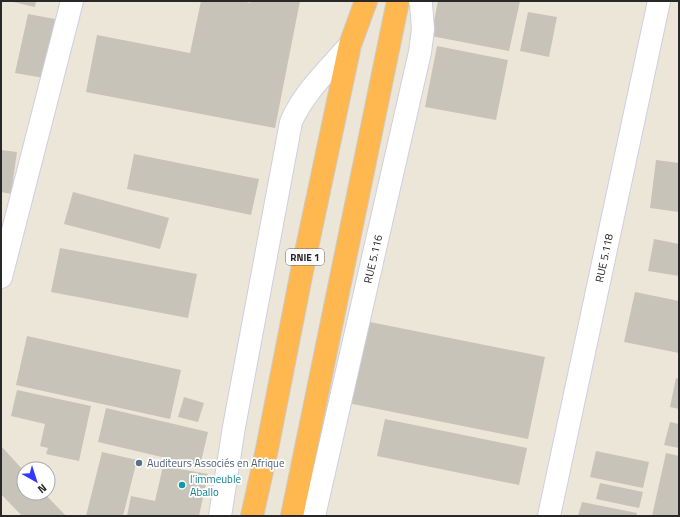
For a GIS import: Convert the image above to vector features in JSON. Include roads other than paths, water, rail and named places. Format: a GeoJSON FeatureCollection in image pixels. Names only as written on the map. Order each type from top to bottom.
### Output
{"type":"FeatureCollection","features":[{"type":"Feature","properties":{"kind":"highway","name":"RNIE 1"},"geometry":{"type":"LineString","coordinates":[[252,516],[350,45],[366,1]]}},
{"type":"Feature","properties":{"kind":"highway"},"geometry":{"type":"LineString","coordinates":[[292,516],[398,1]]}},
{"type":"Feature","properties":{"kind":"street"},"geometry":{"type":"LineString","coordinates":[[1,277],[72,1]]}},
{"type":"Feature","properties":{"kind":"street","name":"RUE 5.116"},"geometry":{"type":"LineString","coordinates":[[314,516],[420,52],[423,29],[420,1]]}},
{"type":"Feature","properties":{"kind":"street","name":"RUE 5.118"},"geometry":{"type":"LineString","coordinates":[[549,516],[659,1]]}},
{"type":"Feature","properties":{"kind":"street"},"geometry":{"type":"LineString","coordinates":[[220,516],[234,427],[291,122],[297,108],[305,96],[350,45]]}},
{"type":"Feature","properties":{"kind":"place","name":"Auditeurs Associés en Afrique"},"geometry":{"type":"Point","coordinates":[139,463]}},
{"type":"Feature","properties":{"kind":"place","name":"l’immeuble Aballo"},"geometry":{"type":"Point","coordinates":[182,485]}}]}
